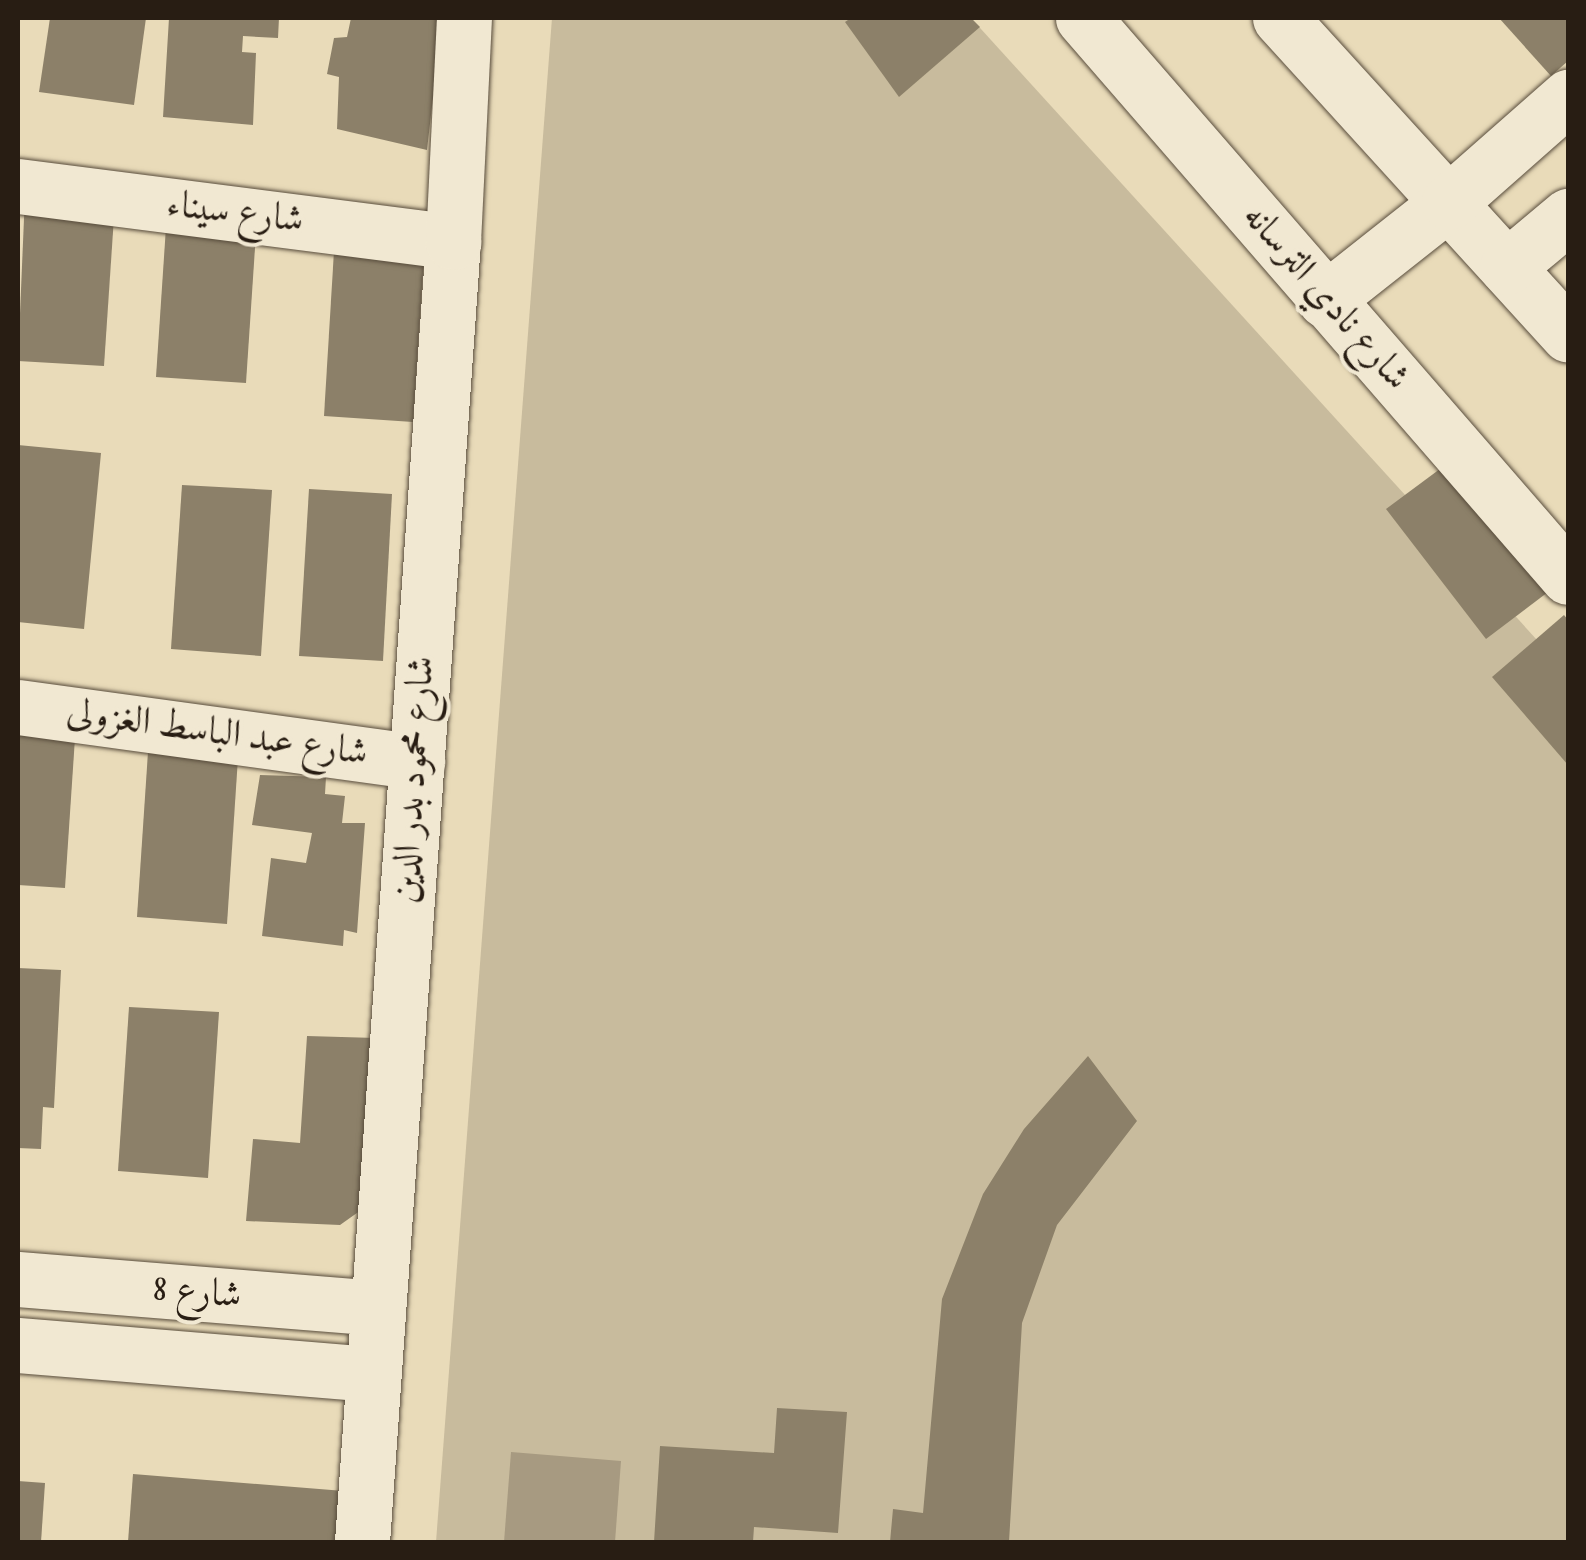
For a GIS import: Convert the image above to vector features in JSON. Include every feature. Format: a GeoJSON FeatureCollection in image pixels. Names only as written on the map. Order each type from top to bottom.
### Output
{"type":"FeatureCollection","features":[{"type":"Feature","properties":{"kind":"street","name":"شارع محمود بدر الدين"},"geometry":{"type":"LineString","coordinates":[[362,1542],[453,242],[464,18]]}},
{"type":"Feature","properties":{"kind":"street","name":"شارع نادي الترسانه"},"geometry":{"type":"LineString","coordinates":[[1082,18],[1568,576]]}},
{"type":"Feature","properties":{"kind":"street"},"geometry":{"type":"LineString","coordinates":[[1280,18],[1568,334]]}},
{"type":"Feature","properties":{"kind":"street"},"geometry":{"type":"LineString","coordinates":[[1325,300],[1449,202],[1568,97]]}},
{"type":"Feature","properties":{"kind":"street","name":"شارع سيناء"},"geometry":{"type":"LineString","coordinates":[[18,186],[453,242]]}},
{"type":"Feature","properties":{"kind":"street"},"geometry":{"type":"LineString","coordinates":[[1507,267],[1568,216]]}},
{"type":"Feature","properties":{"kind":"street","name":"شارع عبد الباسط الغزولى"},"geometry":{"type":"LineString","coordinates":[[18,706],[417,762]]}},
{"type":"Feature","properties":{"kind":"street","name":"شارع 8"},"geometry":{"type":"LineString","coordinates":[[18,1279],[378,1308]]}},
{"type":"Feature","properties":{"kind":"street","name":"شارع 8"},"geometry":{"type":"LineString","coordinates":[[18,1344],[374,1374]]}},
{"type":"Feature","properties":{"kind":"shaded area"},"geometry":{"type":"Polygon","coordinates":[[[552,18],[971,18],[1568,674],[1568,1542],[436,1542],[552,18]]]}},
{"type":"Feature","properties":{"kind":"shaded area"},"geometry":{"type":"Polygon","coordinates":[[[511,1452],[621,1461],[615,1542],[504,1542],[511,1452]]]}},
{"type":"Feature","properties":{"kind":"building"},"geometry":{"type":"Polygon","coordinates":[[[50,18],[146,18],[134,105],[39,92],[50,18]]]}},
{"type":"Feature","properties":{"kind":"building"},"geometry":{"type":"Polygon","coordinates":[[[169,18],[279,18],[278,38],[243,36],[242,52],[256,53],[253,125],[163,117],[169,18]]]}},
{"type":"Feature","properties":{"kind":"building"},"geometry":{"type":"Polygon","coordinates":[[[351,18],[442,18],[427,150],[337,129],[339,77],[327,74],[334,38],[347,37],[351,18]]]}},
{"type":"Feature","properties":{"kind":"building"},"geometry":{"type":"Polygon","coordinates":[[[851,18],[971,18],[980,27],[899,97],[845,22],[851,18]]]}},
{"type":"Feature","properties":{"kind":"building"},"geometry":{"type":"Polygon","coordinates":[[[1499,18],[1568,18],[1568,61],[1551,76],[1499,18]]]}},
{"type":"Feature","properties":{"kind":"building"},"geometry":{"type":"Polygon","coordinates":[[[25,195],[115,202],[104,366],[18,361],[25,195]]]}},
{"type":"Feature","properties":{"kind":"building"},"geometry":{"type":"Polygon","coordinates":[[[167,212],[257,218],[246,383],[156,377],[167,212]]]}},
{"type":"Feature","properties":{"kind":"building"},"geometry":{"type":"Polygon","coordinates":[[[334,251],[424,257],[413,422],[324,416],[334,251]]]}},
{"type":"Feature","properties":{"kind":"building"},"geometry":{"type":"Polygon","coordinates":[[[18,445],[101,453],[84,629],[18,622],[18,445]]]}},
{"type":"Feature","properties":{"kind":"building"},"geometry":{"type":"Polygon","coordinates":[[[1448,463],[1548,592],[1486,639],[1386,509],[1448,463]]]}},
{"type":"Feature","properties":{"kind":"building"},"geometry":{"type":"Polygon","coordinates":[[[182,485],[272,490],[261,656],[171,649],[182,485]]]}},
{"type":"Feature","properties":{"kind":"building"},"geometry":{"type":"Polygon","coordinates":[[[309,489],[392,494],[383,661],[299,656],[309,489]]]}},
{"type":"Feature","properties":{"kind":"building"},"geometry":{"type":"Polygon","coordinates":[[[1564,615],[1568,620],[1568,765],[1492,677],[1564,615]]]}},
{"type":"Feature","properties":{"kind":"building"},"geometry":{"type":"Polygon","coordinates":[[[18,719],[76,723],[65,888],[18,885],[18,719]]]}},
{"type":"Feature","properties":{"kind":"building"},"geometry":{"type":"Polygon","coordinates":[[[148,752],[238,758],[227,924],[137,917],[148,752]]]}},
{"type":"Feature","properties":{"kind":"building"},"geometry":{"type":"Polygon","coordinates":[[[260,775],[326,777],[325,794],[345,796],[342,823],[365,823],[357,933],[344,930],[343,946],[262,936],[271,858],[306,863],[312,833],[252,825],[260,775]]]}},
{"type":"Feature","properties":{"kind":"building"},"geometry":{"type":"Polygon","coordinates":[[[18,968],[61,970],[54,1108],[43,1107],[41,1149],[18,1148],[18,968]]]}},
{"type":"Feature","properties":{"kind":"building"},"geometry":{"type":"Polygon","coordinates":[[[129,1007],[219,1012],[208,1178],[118,1171],[129,1007]]]}},
{"type":"Feature","properties":{"kind":"building"},"geometry":{"type":"Polygon","coordinates":[[[307,1036],[376,1038],[371,1203],[340,1225],[246,1221],[253,1139],[300,1143],[307,1036]]]}},
{"type":"Feature","properties":{"kind":"building"},"geometry":{"type":"Polygon","coordinates":[[[1088,1056],[1137,1121],[1057,1225],[1022,1323],[1009,1542],[890,1542],[893,1509],[923,1513],[942,1299],[983,1194],[1024,1129],[1088,1056]]]}},
{"type":"Feature","properties":{"kind":"building"},"geometry":{"type":"Polygon","coordinates":[[[777,1408],[847,1412],[838,1533],[754,1527],[753,1542],[654,1542],[660,1446],[774,1453],[777,1408]]]}},
{"type":"Feature","properties":{"kind":"building"},"geometry":{"type":"Polygon","coordinates":[[[133,1474],[344,1491],[340,1542],[128,1542],[133,1474]]]}},
{"type":"Feature","properties":{"kind":"building"},"geometry":{"type":"Polygon","coordinates":[[[18,1481],[45,1483],[41,1542],[18,1542],[18,1481]]]}}]}
